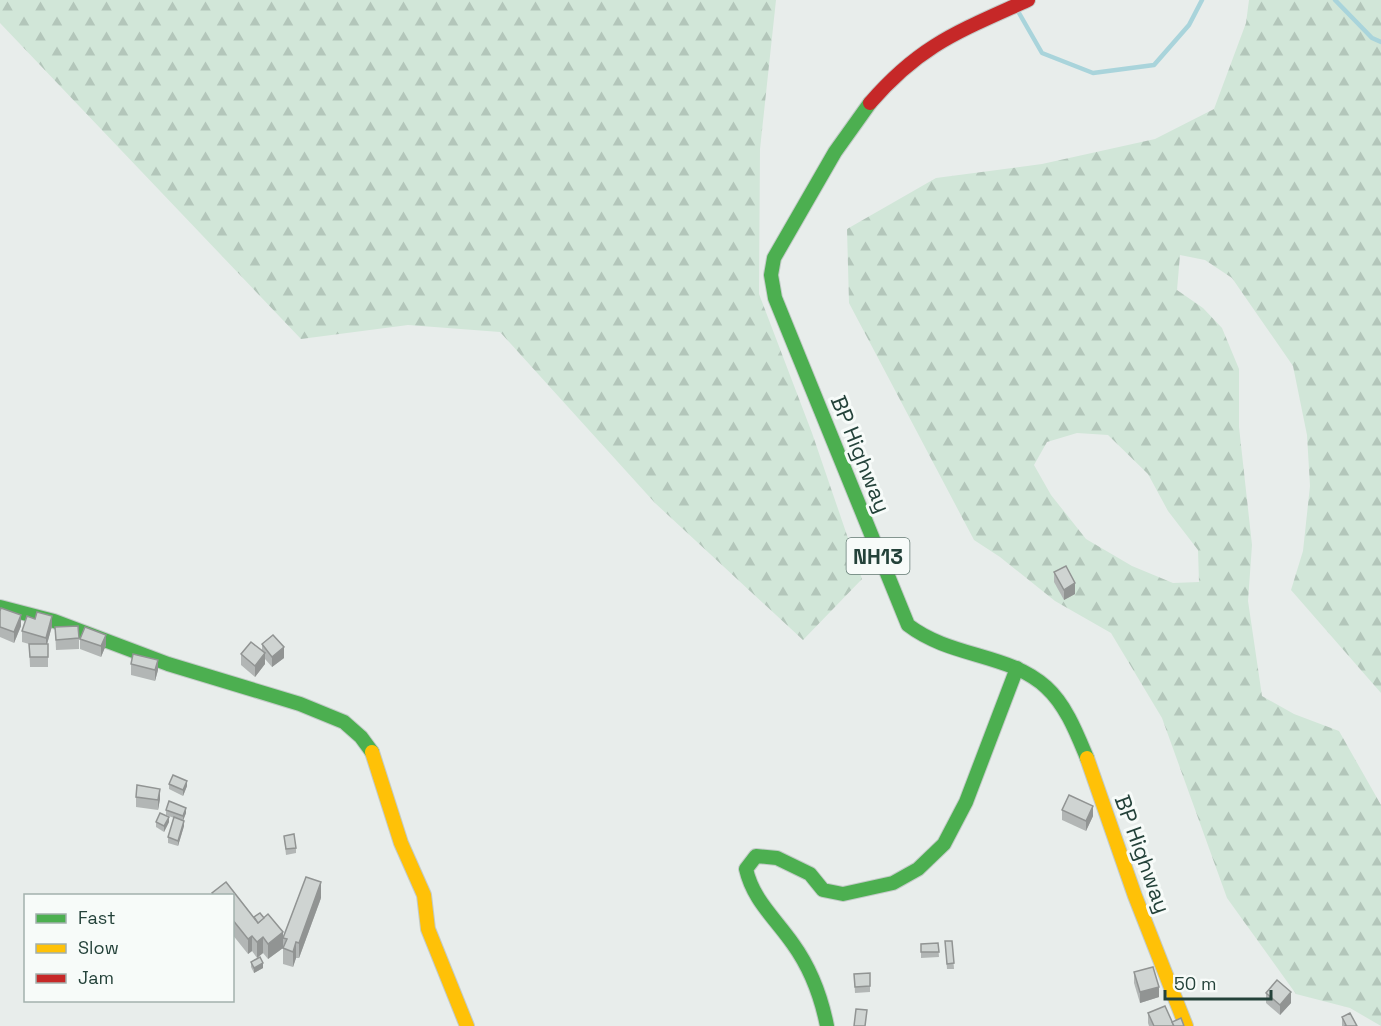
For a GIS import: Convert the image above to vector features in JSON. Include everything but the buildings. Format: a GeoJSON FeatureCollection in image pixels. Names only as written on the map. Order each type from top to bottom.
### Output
{"type":"FeatureCollection","features":[{"type":"Feature","properties":{"kind":"main road","name":"BP Highway"},"geometry":{"type":"LineString","coordinates":[[1028,0],[944,41],[915,58],[864,110],[774,258],[771,276],[775,298],[908,626],[919,636],[945,649],[1017,668],[1050,691],[1064,711],[1075,733],[1160,964],[1186,1026]]}},
{"type":"Feature","properties":{"kind":"main road"},"geometry":{"type":"LineString","coordinates":[[0,607],[54,621],[168,664],[300,704],[344,722],[361,737],[372,752],[382,777],[401,843],[424,895],[428,929],[467,1026]]}},
{"type":"Feature","properties":{"kind":"main road"},"geometry":{"type":"LineString","coordinates":[[827,1026],[812,975],[786,934],[749,887],[746,869],[756,856],[777,858],[810,874],[823,890],[843,894],[893,883],[918,869],[944,844],[966,802],[1017,668]]}},
{"type":"Feature","properties":{"kind":"green space"},"geometry":{"type":"Polygon","coordinates":[[[0,0],[776,0],[760,149],[759,294],[812,433],[862,579],[803,640],[655,503],[500,332],[408,325],[301,339],[0,23],[0,0]]]}},
{"type":"Feature","properties":{"kind":"green space"},"geometry":{"type":"Polygon","coordinates":[[[1249,0],[1381,0],[1381,693],[1291,590],[1303,551],[1310,486],[1307,435],[1293,366],[1232,278],[1205,260],[1180,255],[1177,290],[1203,308],[1222,328],[1239,369],[1239,427],[1252,545],[1248,601],[1262,696],[1294,714],[1339,731],[1381,805],[1381,1026],[1350,1008],[1296,994],[1227,898],[1162,718],[1111,633],[1055,601],[1000,557],[974,540],[849,303],[847,229],[936,178],[1042,164],[1155,139],[1214,109],[1246,23],[1249,0]],[[1077,433],[1047,442],[1034,465],[1051,495],[1086,539],[1132,566],[1173,583],[1199,582],[1198,550],[1168,511],[1148,474],[1108,435],[1077,433]]]}},
{"type":"Feature","properties":{"kind":"waterway"},"geometry":{"type":"LineString","coordinates":[[1019,13],[1042,53],[1093,73],[1154,65],[1189,25],[1202,0]]}},
{"type":"Feature","properties":{"kind":"waterway"},"geometry":{"type":"LineString","coordinates":[[1335,0],[1372,38],[1381,42]]}},
{"type":"Feature","properties":{"kind":"traffic: fast"},"geometry":{"type":"LineString","coordinates":[[870,103],[835,152],[774,258],[771,275],[775,298],[908,625],[942,644],[1015,668],[1046,687],[1070,720],[1087,758]]}},
{"type":"Feature","properties":{"kind":"traffic: fast"},"geometry":{"type":"LineString","coordinates":[[0,607],[54,621],[168,664],[300,704],[344,722],[361,737],[372,752]]}},
{"type":"Feature","properties":{"kind":"traffic: fast"},"geometry":{"type":"LineString","coordinates":[[827,1026],[822,1004],[805,963],[759,899],[746,869],[756,856],[777,858],[810,874],[823,890],[843,894],[893,883],[918,869],[944,844],[966,802],[1017,668]]}},
{"type":"Feature","properties":{"kind":"traffic: slow"},"geometry":{"type":"LineString","coordinates":[[372,752],[401,843],[424,895],[428,929],[467,1026]]}},
{"type":"Feature","properties":{"kind":"traffic: slow"},"geometry":{"type":"LineString","coordinates":[[1087,758],[1135,896],[1186,1026]]}},
{"type":"Feature","properties":{"kind":"traffic: jam"},"geometry":{"type":"LineString","coordinates":[[870,103],[907,66],[924,53],[962,31],[1028,0]]}}]}
